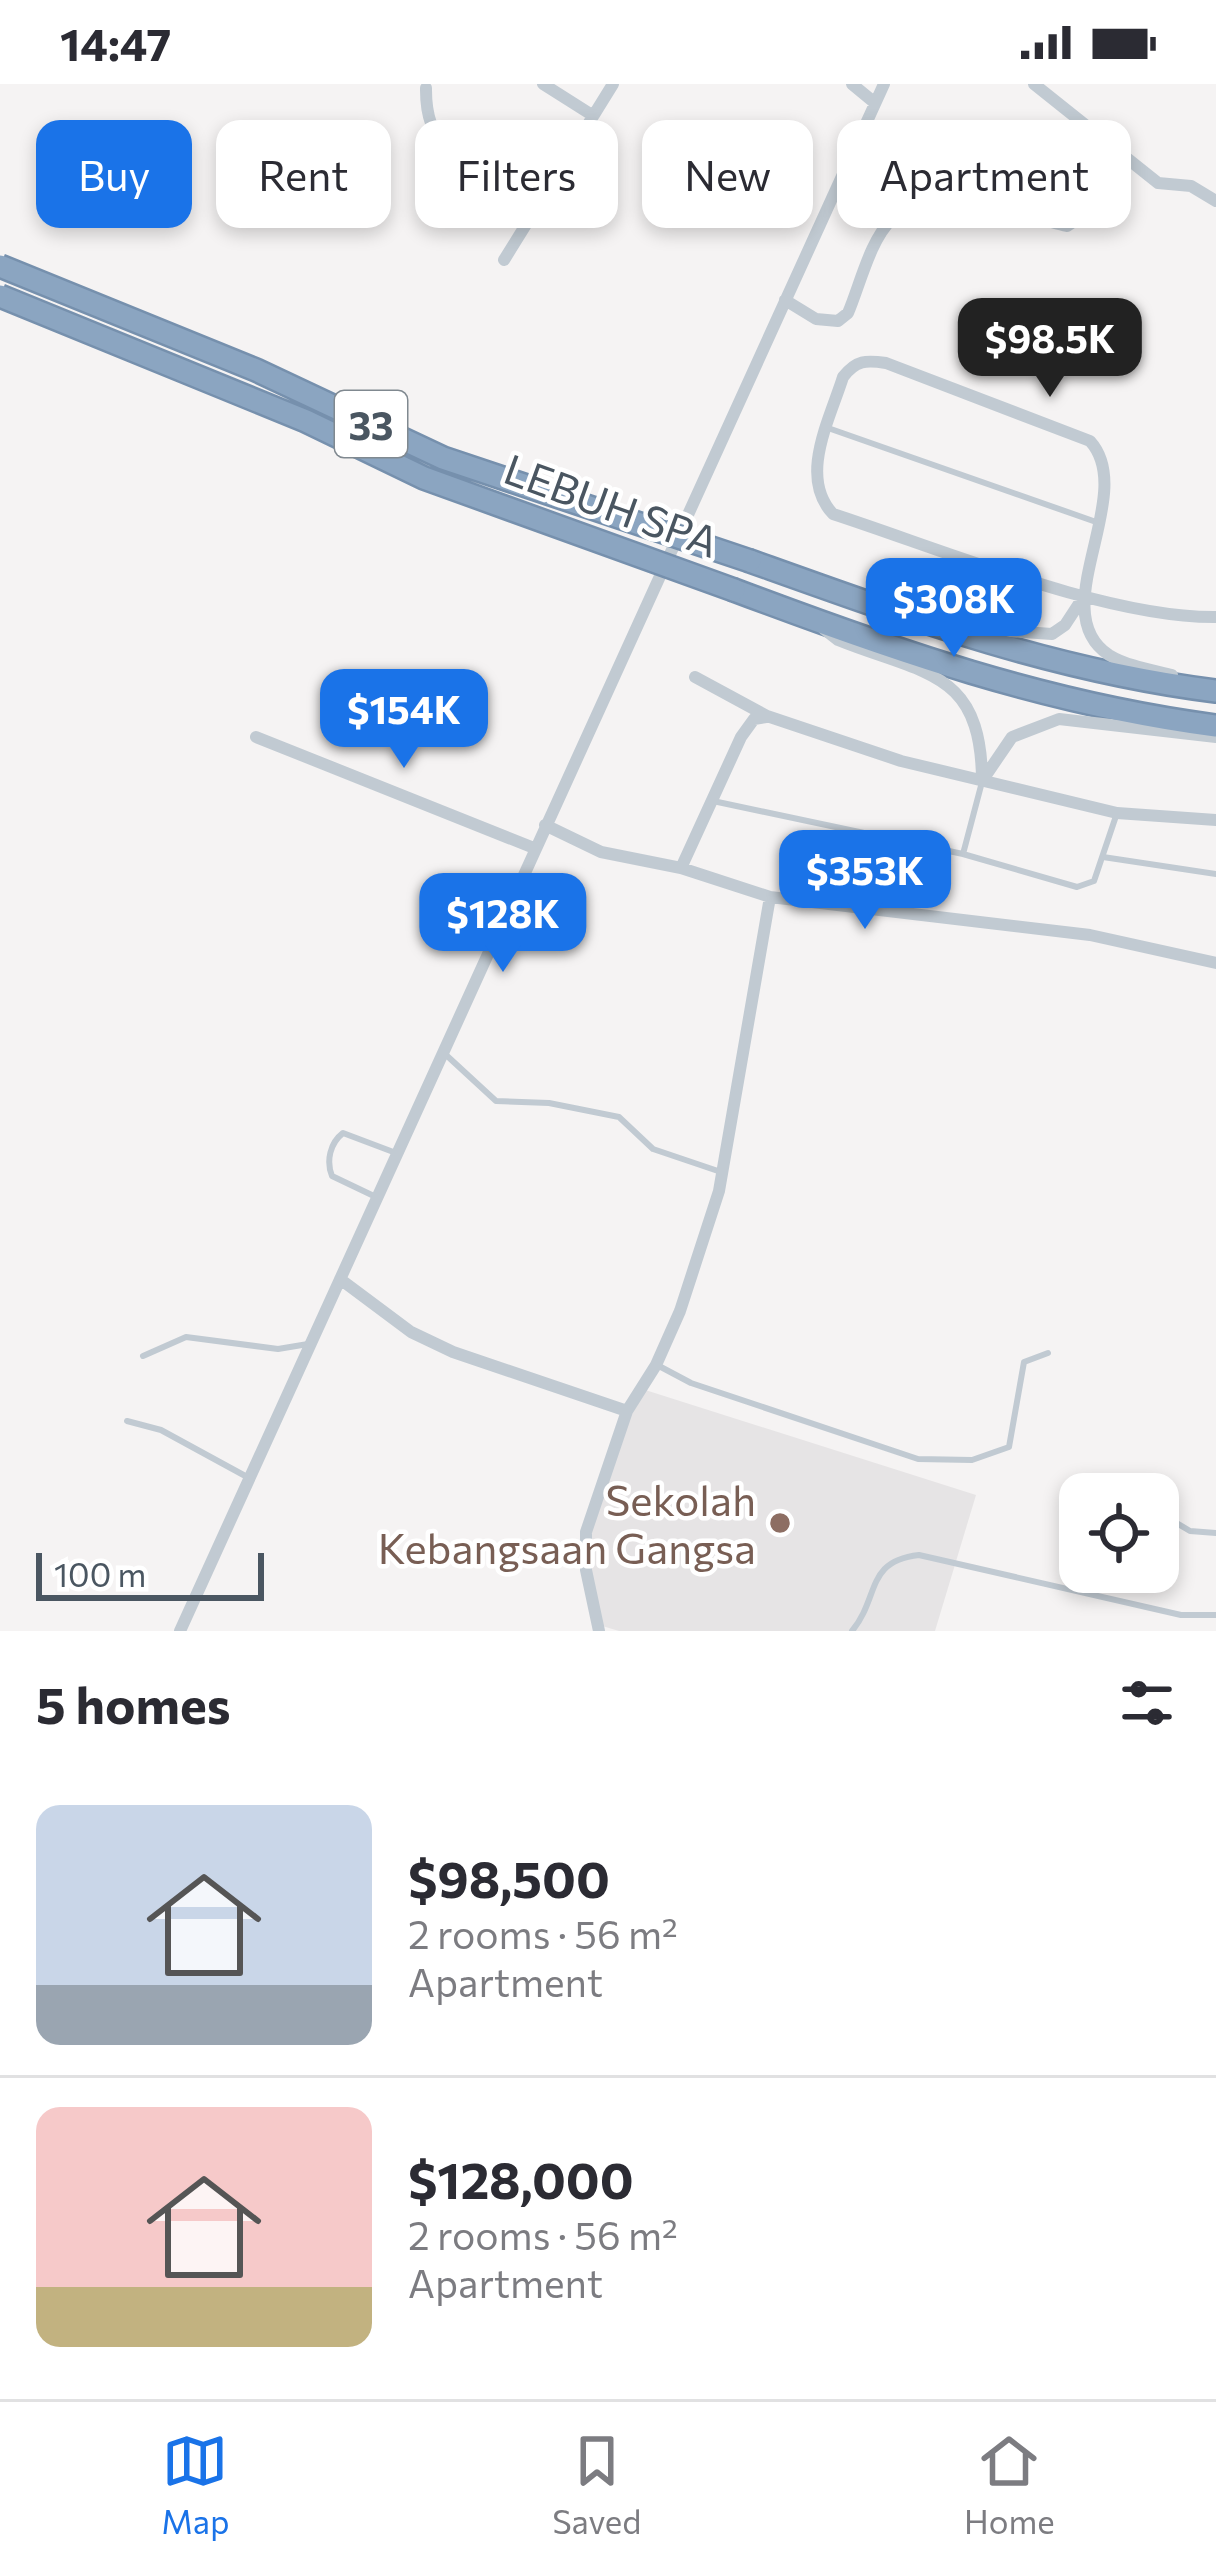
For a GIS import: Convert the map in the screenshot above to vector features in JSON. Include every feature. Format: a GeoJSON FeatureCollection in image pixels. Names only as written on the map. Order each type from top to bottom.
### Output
{"type":"FeatureCollection","features":[{"type":"Feature","properties":{"kind":"highway","name":"LEBUH SPA"},"geometry":{"type":"LineString","coordinates":[[0,266],[256,370],[443,458],[979,642],[1072,667],[1216,688]]}},
{"type":"Feature","properties":{"kind":"highway","name":"LEBUH SPA"},"geometry":{"type":"LineString","coordinates":[[0,296],[307,421],[424,478],[813,620],[1003,685],[1076,703],[1216,726]]}},
{"type":"Feature","properties":{"kind":"street"},"geometry":{"type":"LineString","coordinates":[[543,84],[592,115]]}},
{"type":"Feature","properties":{"kind":"street"},"geometry":{"type":"LineString","coordinates":[[589,120],[613,84]]}},
{"type":"Feature","properties":{"kind":"street"},"geometry":{"type":"LineString","coordinates":[[852,84],[875,103]]}},
{"type":"Feature","properties":{"kind":"street"},"geometry":{"type":"LineString","coordinates":[[868,120],[884,84]]}},
{"type":"Feature","properties":{"kind":"street"},"geometry":{"type":"LineString","coordinates":[[1034,84],[1077,120]]}},
{"type":"Feature","properties":{"kind":"street"},"geometry":{"type":"LineString","coordinates":[[426,88],[429,120]]}},
{"type":"Feature","properties":{"kind":"street"},"geometry":{"type":"LineString","coordinates":[[1131,164],[1158,182],[1191,186],[1216,201]]}},
{"type":"Feature","properties":{"kind":"street"},"geometry":{"type":"LineString","coordinates":[[180,1631],[837,189]]}},
{"type":"Feature","properties":{"kind":"street"},"geometry":{"type":"LineString","coordinates":[[504,260],[523,228]]}},
{"type":"Feature","properties":{"kind":"street"},"geometry":{"type":"LineString","coordinates":[[785,300],[816,319],[838,322],[848,313],[888,228]]}},
{"type":"Feature","properties":{"kind":"street"},"geometry":{"type":"LineString","coordinates":[[1216,617],[1179,615],[1085,595],[833,514],[820,500],[816,484],[843,377],[853,364],[886,363],[1090,441],[1102,454],[1106,475],[1085,595],[1088,627],[1105,652],[1121,662],[1216,688]]}},
{"type":"Feature","properties":{"kind":"street"},"geometry":{"type":"LineString","coordinates":[[893,612],[986,631],[1052,634],[1065,625],[1085,595]]}},
{"type":"Feature","properties":{"kind":"street"},"geometry":{"type":"LineString","coordinates":[[813,620],[838,640],[946,683],[962,696],[980,733],[982,781]]}},
{"type":"Feature","properties":{"kind":"street"},"geometry":{"type":"LineString","coordinates":[[695,677],[767,716],[901,761],[1117,813],[1216,820]]}},
{"type":"Feature","properties":{"kind":"street"},"geometry":{"type":"LineString","coordinates":[[681,868],[747,726],[767,716]]}},
{"type":"Feature","properties":{"kind":"street"},"geometry":{"type":"LineString","coordinates":[[982,781],[1012,737],[1059,719],[1216,737]]}},
{"type":"Feature","properties":{"kind":"street"},"geometry":{"type":"LineString","coordinates":[[256,737],[306,761],[534,848]]}},
{"type":"Feature","properties":{"kind":"street"},"geometry":{"type":"LineString","coordinates":[[544,824],[601,852],[681,868],[770,897],[1090,934],[1216,963]]}},
{"type":"Feature","properties":{"kind":"street"},"geometry":{"type":"LineString","coordinates":[[598,1631],[586,1570],[586,1532],[627,1411],[656,1365],[680,1311],[721,1172],[770,897]]}},
{"type":"Feature","properties":{"kind":"street"},"geometry":{"type":"LineString","coordinates":[[340,1280],[411,1332],[453,1352],[627,1411]]}},
{"type":"Feature","properties":{"kind":"lane"},"geometry":{"type":"LineString","coordinates":[[828,428],[1099,523]]}},
{"type":"Feature","properties":{"kind":"lane"},"geometry":{"type":"LineString","coordinates":[[964,854],[982,781]]}},
{"type":"Feature","properties":{"kind":"lane"},"geometry":{"type":"LineString","coordinates":[[710,800],[964,854],[1077,886],[1094,881],[1117,813]]}},
{"type":"Feature","properties":{"kind":"lane"},"geometry":{"type":"LineString","coordinates":[[1103,857],[1216,874]]}},
{"type":"Feature","properties":{"kind":"lane"},"geometry":{"type":"LineString","coordinates":[[442,1052],[496,1102],[549,1103],[619,1117],[653,1149],[721,1172]]}},
{"type":"Feature","properties":{"kind":"lane"},"geometry":{"type":"LineString","coordinates":[[376,1197],[332,1176],[328,1165],[335,1139],[344,1132],[396,1153]]}},
{"type":"Feature","properties":{"kind":"lane"},"geometry":{"type":"LineString","coordinates":[[143,1356],[186,1337],[278,1349],[310,1343]]}},
{"type":"Feature","properties":{"kind":"lane"},"geometry":{"type":"LineString","coordinates":[[656,1365],[691,1383],[790,1418],[918,1459],[943,1461],[994,1455],[1009,1447],[1024,1362],[1048,1353]]}},
{"type":"Feature","properties":{"kind":"lane"},"geometry":{"type":"LineString","coordinates":[[128,1421],[161,1430],[249,1478]]}},
{"type":"Feature","properties":{"kind":"lane"},"geometry":{"type":"LineString","coordinates":[[1179,1524],[1190,1531],[1216,1533]]}},
{"type":"Feature","properties":{"kind":"lane"},"geometry":{"type":"LineString","coordinates":[[852,1631],[864,1616],[879,1572],[888,1563],[919,1555],[1181,1615],[1216,1615]]}},
{"type":"Feature","properties":{"kind":"shaded area","name":"Sekolah Kebangsaan Gangsa"},"geometry":{"type":"Polygon","coordinates":[[[639,1388],[976,1495],[935,1631],[619,1631],[599,1625],[582,1551],[639,1388]]]}},
{"type":"Feature","properties":{"kind":"place","name":"Sekolah Kebangsaan Gangsa"},"geometry":{"type":"Point","coordinates":[780,1523]}}]}
